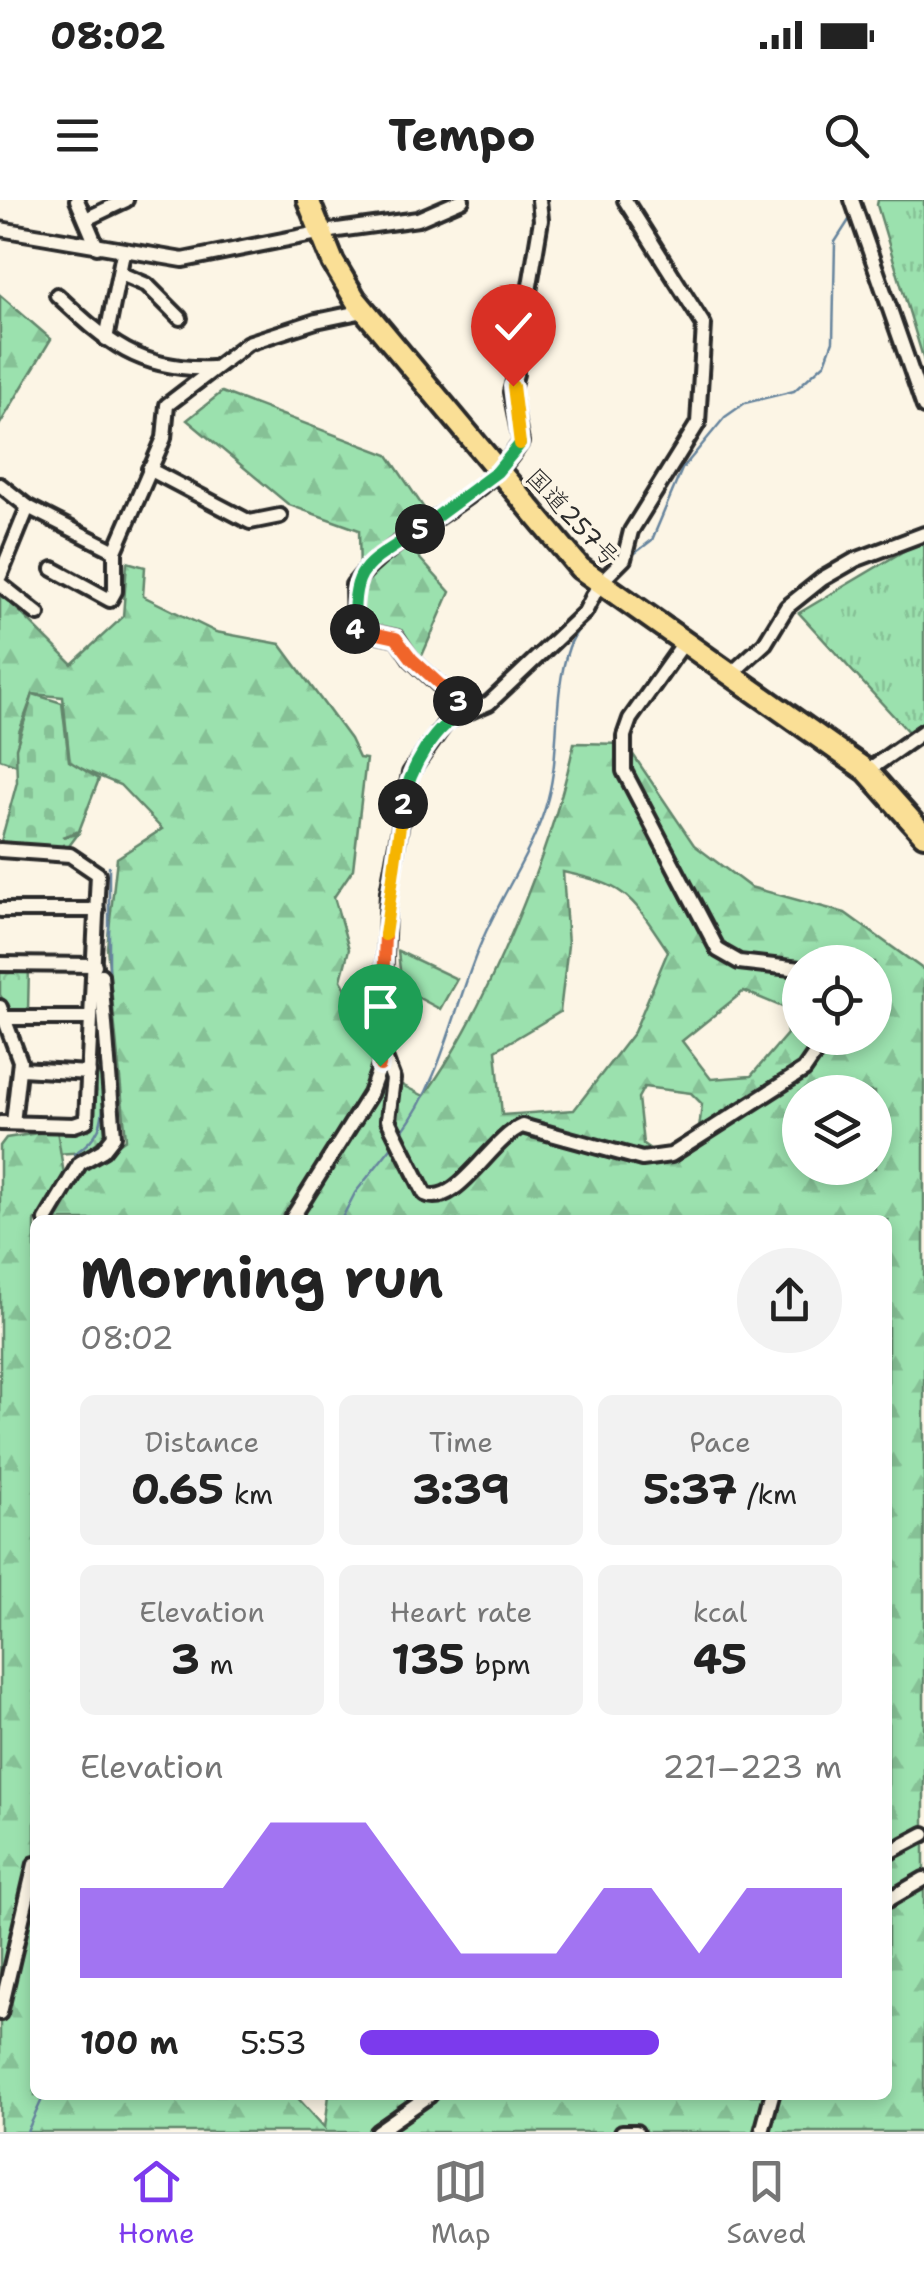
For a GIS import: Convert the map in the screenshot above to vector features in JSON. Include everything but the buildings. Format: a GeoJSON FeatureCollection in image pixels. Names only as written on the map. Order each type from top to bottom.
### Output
{"type":"FeatureCollection","features":[{"type":"Feature","properties":{"kind":"highway","name":"国道257号"},"geometry":{"type":"LineString","coordinates":[[308,200],[338,272],[364,311],[497,472],[607,590],[867,771],[924,835]]}},
{"type":"Feature","properties":{"kind":"street"},"geometry":{"type":"LineString","coordinates":[[77,200],[96,247]]}},
{"type":"Feature","properties":{"kind":"street"},"geometry":{"type":"LineString","coordinates":[[86,220],[126,200]]}},
{"type":"Feature","properties":{"kind":"street"},"geometry":{"type":"LineString","coordinates":[[426,200],[433,214]]}},
{"type":"Feature","properties":{"kind":"street"},"geometry":{"type":"LineString","coordinates":[[0,229],[123,253],[183,260],[433,214],[462,200]]}},
{"type":"Feature","properties":{"kind":"street"},"geometry":{"type":"LineString","coordinates":[[467,712],[396,638],[354,629],[353,585],[370,564],[497,472],[521,442],[510,392],[516,374],[515,334],[524,327],[541,220],[539,200]]}},
{"type":"Feature","properties":{"kind":"street"},"geometry":{"type":"LineString","coordinates":[[294,1215],[370,1094],[382,1050],[386,913],[410,773],[447,720],[488,703],[607,590],[624,558],[631,531],[698,423],[704,326],[625,200]]}},
{"type":"Feature","properties":{"kind":"street"},"geometry":{"type":"LineString","coordinates":[[852,201],[924,407]]}},
{"type":"Feature","properties":{"kind":"street"},"geometry":{"type":"LineString","coordinates":[[106,339],[123,253]]}},
{"type":"Feature","properties":{"kind":"street"},"geometry":{"type":"LineString","coordinates":[[120,274],[148,285],[180,318]]}},
{"type":"Feature","properties":{"kind":"street"},"geometry":{"type":"LineString","coordinates":[[58,294],[95,334],[176,369],[212,368]]}},
{"type":"Feature","properties":{"kind":"street"},"geometry":{"type":"LineString","coordinates":[[54,569],[110,600],[115,591],[115,551],[164,438],[168,405],[212,368],[260,338],[364,311]]}},
{"type":"Feature","properties":{"kind":"street"},"geometry":{"type":"LineString","coordinates":[[149,469],[250,522],[280,516]]}},
{"type":"Feature","properties":{"kind":"street"},"geometry":{"type":"LineString","coordinates":[[0,485],[28,507],[115,551]]}},
{"type":"Feature","properties":{"kind":"street"},"geometry":{"type":"LineString","coordinates":[[0,576],[28,507]]}},
{"type":"Feature","properties":{"kind":"street"},"geometry":{"type":"LineString","coordinates":[[729,676],[752,659],[787,607],[822,579],[855,560],[924,534]]}},
{"type":"Feature","properties":{"kind":"street"},"geometry":{"type":"LineString","coordinates":[[0,584],[38,614]]}},
{"type":"Feature","properties":{"kind":"street"},"geometry":{"type":"LineString","coordinates":[[683,644],[630,719],[624,736],[624,776],[718,950],[739,962],[782,967]]}},
{"type":"Feature","properties":{"kind":"street"},"geometry":{"type":"LineString","coordinates":[[867,771],[924,731]]}},
{"type":"Feature","properties":{"kind":"street"},"geometry":{"type":"LineString","coordinates":[[0,850],[63,853],[98,874],[95,964],[88,1073],[83,1123],[7,1123],[21,1069],[2,1012],[91,1018]]}},
{"type":"Feature","properties":{"kind":"street"},"geometry":{"type":"LineString","coordinates":[[0,910],[97,910]]}},
{"type":"Feature","properties":{"kind":"street"},"geometry":{"type":"LineString","coordinates":[[0,964],[95,964]]}},
{"type":"Feature","properties":{"kind":"street"},"geometry":{"type":"LineString","coordinates":[[49,1215],[80,1163],[103,1150],[114,1136],[101,974],[95,964]]}},
{"type":"Feature","properties":{"kind":"street"},"geometry":{"type":"LineString","coordinates":[[382,1050],[393,1080],[388,1120],[425,1194],[434,1198],[450,1194],[506,1133],[522,1126],[642,1159],[671,1155],[765,1099],[804,1070],[814,1055]]}},
{"type":"Feature","properties":{"kind":"street"},"geometry":{"type":"LineString","coordinates":[[21,1069],[88,1073]]}},
{"type":"Feature","properties":{"kind":"street"},"geometry":{"type":"LineString","coordinates":[[892,1851],[924,1834]]}},
{"type":"Feature","properties":{"kind":"street"},"geometry":{"type":"LineString","coordinates":[[892,1898],[924,1879]]}},
{"type":"Feature","properties":{"kind":"street"},"geometry":{"type":"LineString","coordinates":[[0,2013],[30,1885]]}},
{"type":"Feature","properties":{"kind":"street"},"geometry":{"type":"LineString","coordinates":[[377,2132],[423,2100]]}},
{"type":"Feature","properties":{"kind":"street"},"geometry":{"type":"LineString","coordinates":[[762,2132],[771,2100]]}},
{"type":"Feature","properties":{"kind":"street"},"geometry":{"type":"LineString","coordinates":[[622,2132],[636,2132]]}},
{"type":"Feature","properties":{"kind":"green space"},"geometry":{"type":"Polygon","coordinates":[[[878,200],[924,200],[924,361],[877,205],[878,200]]]}},
{"type":"Feature","properties":{"kind":"green space"},"geometry":{"type":"Polygon","coordinates":[[[0,295],[51,339],[0,424],[0,295]]]}},
{"type":"Feature","properties":{"kind":"green space"},"geometry":{"type":"Polygon","coordinates":[[[222,392],[388,455],[434,523],[414,552],[450,592],[421,658],[361,622],[359,530],[289,505],[187,420],[222,392]]]}},
{"type":"Feature","properties":{"kind":"green space"},"geometry":{"type":"Polygon","coordinates":[[[924,539],[924,730],[912,736],[799,613],[924,539]]]}},
{"type":"Feature","properties":{"kind":"green space"},"geometry":{"type":"Polygon","coordinates":[[[127,562],[145,567],[143,596],[216,632],[280,644],[350,739],[359,758],[366,759],[353,869],[334,897],[349,949],[341,980],[367,1027],[382,1075],[424,1096],[471,1020],[514,927],[550,830],[574,743],[626,744],[694,845],[750,887],[845,913],[889,945],[782,945],[782,1007],[744,991],[682,1041],[711,1079],[751,1076],[782,1040],[782,1055],[892,1055],[892,947],[924,970],[924,2132],[0,2132],[0,1146],[6,1138],[57,1130],[65,1181],[126,1139],[107,947],[117,858],[162,829],[120,785],[70,764],[63,697],[33,694],[19,732],[17,765],[0,759],[0,592],[72,664],[123,617],[127,562]],[[563,872],[568,945],[560,1012],[496,1050],[502,1115],[574,1110],[634,1032],[668,951],[636,906],[602,883],[563,872]],[[644,1087],[638,1098],[643,1144],[653,1151],[688,1148],[698,1138],[702,1104],[691,1093],[644,1087]]]}},
{"type":"Feature","properties":{"kind":"green space"},"geometry":{"type":"Polygon","coordinates":[[[33,694],[62,703],[69,761],[99,779],[79,831],[62,837],[78,834],[66,850],[63,845],[0,845],[17,782],[16,748],[33,694]]]}},
{"type":"Feature","properties":{"kind":"green space"},"geometry":{"type":"Polygon","coordinates":[[[398,951],[457,979],[440,1009],[402,989],[398,951]]]}},
{"type":"Feature","properties":{"kind":"green space"},"geometry":{"type":"Polygon","coordinates":[[[29,965],[28,1013],[11,1013],[0,995],[0,966],[29,965]]]}},
{"type":"Feature","properties":{"kind":"green space"},"geometry":{"type":"Polygon","coordinates":[[[97,987],[111,1131],[85,1152],[57,1154],[57,1130],[89,1130],[97,987]]]}},
{"type":"Feature","properties":{"kind":"waterway"},"geometry":{"type":"LineString","coordinates":[[630,557],[652,540],[682,469],[725,417],[745,403],[794,391],[825,363],[833,341],[835,242],[851,217]]}},
{"type":"Feature","properties":{"kind":"waterway"},"geometry":{"type":"LineString","coordinates":[[401,1133],[438,1065],[481,943],[542,817],[552,779],[564,666],[572,640],[602,595]]}},
{"type":"Feature","properties":{"kind":"waterway"},"geometry":{"type":"LineString","coordinates":[[109,866],[109,995]]}},
{"type":"Feature","properties":{"kind":"waterway"},"geometry":{"type":"LineString","coordinates":[[74,1154],[99,1128],[104,1092]]}},
{"type":"Feature","properties":{"kind":"waterway"},"geometry":{"type":"LineString","coordinates":[[344,1215],[355,1193],[394,1144]]}},
{"type":"Feature","properties":{"kind":"waterway"},"geometry":{"type":"LineString","coordinates":[[27,2132],[42,2100]]}},
{"type":"Feature","properties":{"kind":"route"},"geometry":{"type":"LineString","coordinates":[[380,1066],[386,1009],[386,913],[404,796],[410,773],[447,720],[467,712],[396,638],[354,629],[353,585],[370,564],[511,458],[521,442],[510,392],[513,386]]}}]}
